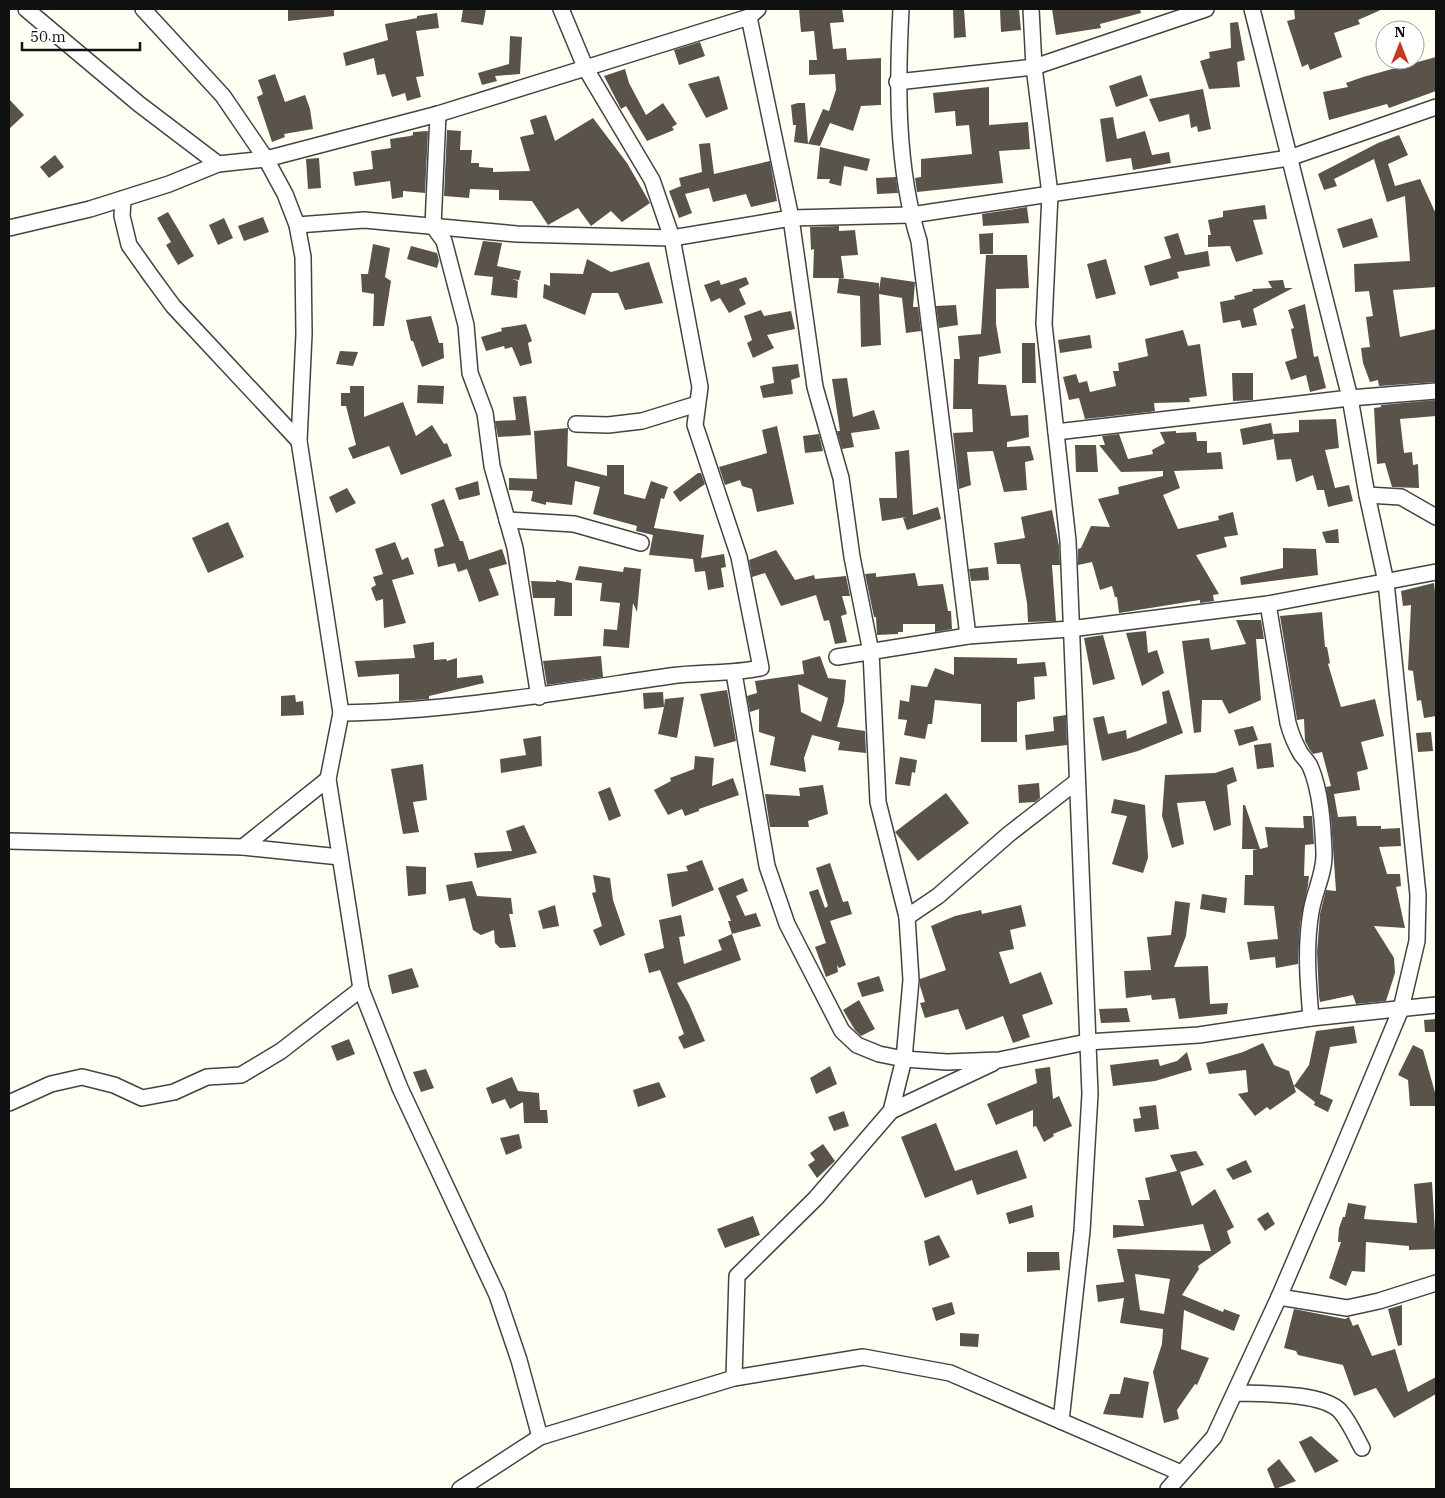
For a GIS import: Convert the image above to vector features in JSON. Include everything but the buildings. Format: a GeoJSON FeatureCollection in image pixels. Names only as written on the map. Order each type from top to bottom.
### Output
{"type":"FeatureCollection","features":[{"type":"Feature","properties":{"kind":"street"},"geometry":{"type":"LineString","coordinates":[[26,9],[139,104],[218,164]]}},
{"type":"Feature","properties":{"kind":"street"},"geometry":{"type":"LineString","coordinates":[[143,9],[223,96],[266,159],[285,194],[296,225],[304,257],[304,334],[299,441],[341,713],[328,779],[361,988],[400,1088],[497,1295],[519,1360],[540,1436]]}},
{"type":"Feature","properties":{"kind":"street"},"geometry":{"type":"LineString","coordinates":[[341,713],[420,710],[539,697],[673,676],[734,673],[761,668],[739,557],[695,425],[700,387],[672,238],[652,180],[586,69],[561,9]]}},
{"type":"Feature","properties":{"kind":"street"},"geometry":{"type":"LineString","coordinates":[[901,9],[897,82],[911,216],[919,241],[968,636]]}},
{"type":"Feature","properties":{"kind":"street"},"geometry":{"type":"LineString","coordinates":[[1031,9],[1034,67],[1050,194],[1044,324],[1068,541],[1076,782],[1090,1094],[1082,1231],[1061,1421]]}},
{"type":"Feature","properties":{"kind":"street"},"geometry":{"type":"LineString","coordinates":[[897,82],[1034,67],[1206,9]]}},
{"type":"Feature","properties":{"kind":"street"},"geometry":{"type":"LineString","coordinates":[[1168,1489],[1214,1436],[1279,1297],[1401,1009],[1417,942],[1418,895],[1386,582],[1367,494],[1350,398],[1252,9]]}},
{"type":"Feature","properties":{"kind":"street"},"geometry":{"type":"LineString","coordinates":[[9,228],[124,199],[169,184],[218,164],[266,159],[438,114],[586,69],[754,13],[791,218],[815,387],[841,478],[852,557],[871,652],[878,802],[907,917],[911,980],[904,1059],[891,1112]]}},
{"type":"Feature","properties":{"kind":"street"},"geometry":{"type":"LineString","coordinates":[[296,225],[364,220],[527,234],[672,238],[791,218],[911,216],[1289,158],[1436,107]]}},
{"type":"Feature","properties":{"kind":"street"},"geometry":{"type":"LineString","coordinates":[[438,114],[433,226],[444,241],[466,325],[470,373],[485,413],[492,466],[515,548],[524,594],[539,697]]}},
{"type":"Feature","properties":{"kind":"street"},"geometry":{"type":"LineString","coordinates":[[124,199],[122,216],[129,245],[151,276],[173,306],[299,441]]}},
{"type":"Feature","properties":{"kind":"street"},"geometry":{"type":"LineString","coordinates":[[1056,432],[1350,398],[1436,391]]}},
{"type":"Feature","properties":{"kind":"street"},"geometry":{"type":"LineString","coordinates":[[576,424],[608,425],[642,421],[697,404]]}},
{"type":"Feature","properties":{"kind":"street"},"geometry":{"type":"LineString","coordinates":[[1367,494],[1401,497],[1436,516]]}},
{"type":"Feature","properties":{"kind":"street"},"geometry":{"type":"LineString","coordinates":[[506,520],[574,524],[641,543]]}},
{"type":"Feature","properties":{"kind":"street"},"geometry":{"type":"LineString","coordinates":[[837,657],[968,636],[1070,629],[1268,604],[1436,572]]}},
{"type":"Feature","properties":{"kind":"street"},"geometry":{"type":"LineString","coordinates":[[1268,604],[1288,723],[1294,739],[1310,766],[1317,794],[1324,854],[1322,873],[1313,898],[1307,932],[1307,974],[1311,1018]]}},
{"type":"Feature","properties":{"kind":"street"},"geometry":{"type":"LineString","coordinates":[[734,673],[767,866],[786,924],[842,1031],[857,1045],[879,1054],[904,1059],[947,1062],[999,1060],[1087,1042],[1199,1035],[1311,1018],[1436,1005]]}},
{"type":"Feature","properties":{"kind":"street"},"geometry":{"type":"LineString","coordinates":[[243,847],[328,779]]}},
{"type":"Feature","properties":{"kind":"street"},"geometry":{"type":"LineString","coordinates":[[907,917],[938,896],[1009,834],[1076,782]]}},
{"type":"Feature","properties":{"kind":"street"},"geometry":{"type":"LineString","coordinates":[[9,841],[243,847],[340,857]]}},
{"type":"Feature","properties":{"kind":"street"},"geometry":{"type":"LineString","coordinates":[[9,1103],[51,1084],[82,1077],[114,1085],[142,1098],[174,1092],[207,1077],[241,1075],[281,1051],[361,988]]}},
{"type":"Feature","properties":{"kind":"street"},"geometry":{"type":"LineString","coordinates":[[734,1378],[737,1276],[816,1198],[891,1112],[999,1060]]}},
{"type":"Feature","properties":{"kind":"street"},"geometry":{"type":"LineString","coordinates":[[1279,1297],[1347,1308],[1379,1301],[1436,1283]]}},
{"type":"Feature","properties":{"kind":"street"},"geometry":{"type":"LineString","coordinates":[[460,1489],[540,1436],[734,1378],[863,1357],[950,1373],[1181,1473]]}},
{"type":"Feature","properties":{"kind":"street"},"geometry":{"type":"LineString","coordinates":[[1235,1393],[1296,1396],[1320,1401],[1340,1410],[1362,1448]]}}]}
